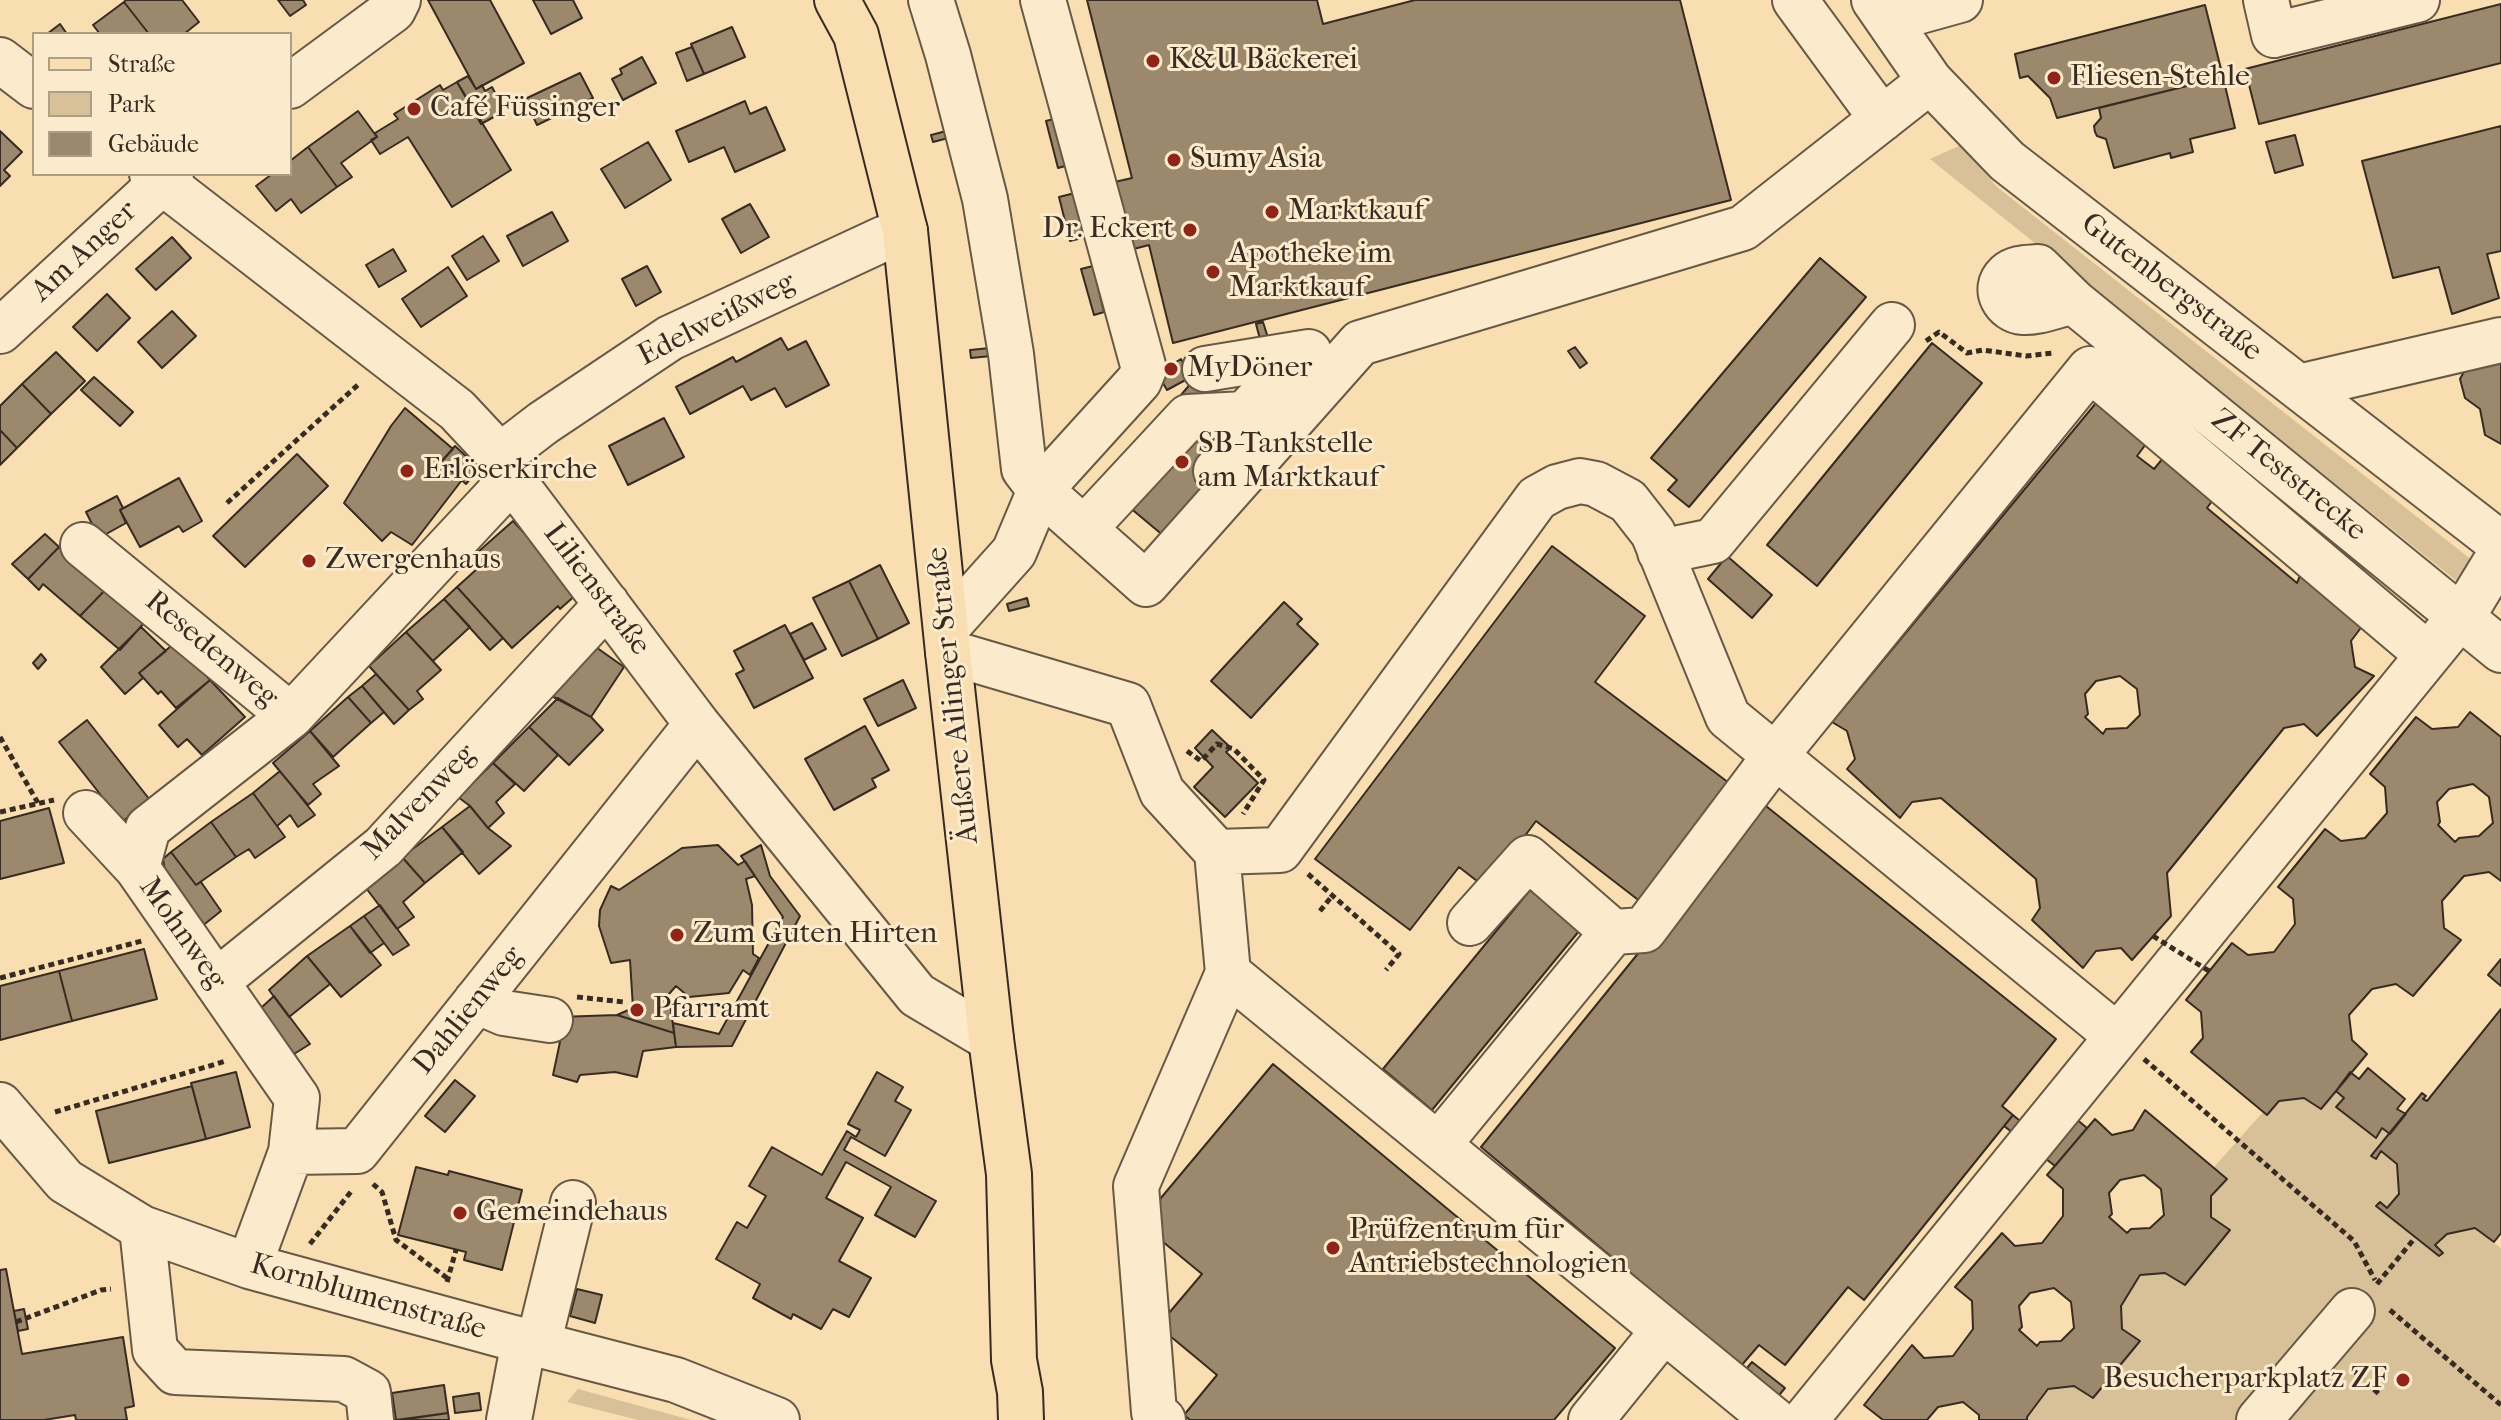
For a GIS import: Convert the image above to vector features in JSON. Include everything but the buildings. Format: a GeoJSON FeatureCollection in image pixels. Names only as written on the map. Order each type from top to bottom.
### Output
{"type":"FeatureCollection","features":[{"type":"Feature","properties":{"kind":"main road","name":"Äußere Ailinger Straße"},"geometry":{"type":"LineString","coordinates":[[849,12],[905,231],[991,1039],[1009,1174],[1014,1360],[1021,1420]]}},
{"type":"Feature","properties":{"kind":"main road","name":"Äußere Ailinger Straße"},"geometry":{"type":"LineString","coordinates":[[997,1420],[1014,1360]]}},
{"type":"Feature","properties":{"kind":"street"},"geometry":{"type":"LineString","coordinates":[[931,0],[985,199],[1011,354],[1024,469],[1040,490],[1146,584],[1360,343]]}},
{"type":"Feature","properties":{"kind":"street"},"geometry":{"type":"LineString","coordinates":[[1043,0],[1144,369],[1139,381],[1040,490],[1014,552],[947,640],[1128,705],[1162,792],[1215,850],[1228,973],[1136,1186],[1154,1412],[1163,1420]]}},
{"type":"Feature","properties":{"kind":"street"},"geometry":{"type":"LineString","coordinates":[[1795,0],[1882,119]]}},
{"type":"Feature","properties":{"kind":"street"},"geometry":{"type":"LineString","coordinates":[[1881,10],[1960,0]]}},
{"type":"Feature","properties":{"kind":"street"},"geometry":{"type":"LineString","coordinates":[[2266,0],[2274,35],[2417,0]]}},
{"type":"Feature","properties":{"kind":"street"},"geometry":{"type":"LineString","coordinates":[[292,84],[395,5]]}},
{"type":"Feature","properties":{"kind":"street","name":"Gutenbergstraße"},"geometry":{"type":"LineString","coordinates":[[1881,10],[1930,81],[2007,161],[2501,544]]}},
{"type":"Feature","properties":{"kind":"street"},"geometry":{"type":"LineString","coordinates":[[0,60],[32,84]]}},
{"type":"Feature","properties":{"kind":"street"},"geometry":{"type":"LineString","coordinates":[[1205,369],[1360,343],[1743,228],[1930,81]]}},
{"type":"Feature","properties":{"kind":"street","name":"Am Anger"},"geometry":{"type":"LineString","coordinates":[[0,331],[162,176]]}},
{"type":"Feature","properties":{"kind":"street","name":"Lilienstraße"},"geometry":{"type":"LineString","coordinates":[[162,176],[457,410],[506,467],[697,724],[917,995],[991,1039]]}},
{"type":"Feature","properties":{"kind":"street","name":"Edelweißweg"},"geometry":{"type":"LineString","coordinates":[[506,467],[543,423],[670,338],[905,231]]}},
{"type":"Feature","properties":{"kind":"street","name":"ZF Teststrecke"},"geometry":{"type":"LineString","coordinates":[[2074,302],[2501,650]]}},
{"type":"Feature","properties":{"kind":"street"},"geometry":{"type":"LineString","coordinates":[[1660,552],[1713,541],[1892,325]]}},
{"type":"Feature","properties":{"kind":"street"},"geometry":{"type":"LineString","coordinates":[[2299,387],[2501,340]]}},
{"type":"Feature","properties":{"kind":"street"},"geometry":{"type":"LineString","coordinates":[[1104,546],[1188,417],[1231,415],[1300,354]]}},
{"type":"Feature","properties":{"kind":"street"},"geometry":{"type":"LineString","coordinates":[[1470,923],[1528,858],[1613,932],[1644,930],[1775,756],[2090,369],[2427,654]]}},
{"type":"Feature","properties":{"kind":"street"},"geometry":{"type":"LineString","coordinates":[[1104,546],[1247,438],[1231,415]]}},
{"type":"Feature","properties":{"kind":"street","name":"Resedenweg"},"geometry":{"type":"LineString","coordinates":[[92,552],[291,716],[506,467]]}},
{"type":"Feature","properties":{"kind":"street"},"geometry":{"type":"LineString","coordinates":[[1215,850],[1280,850],[1537,498],[1557,487],[1580,481],[1596,484],[1628,501],[1653,533],[1728,717],[2116,1035]]}},
{"type":"Feature","properties":{"kind":"street"},"geometry":{"type":"LineString","coordinates":[[1805,1420],[2460,616],[2501,553]]}},
{"type":"Feature","properties":{"kind":"street","name":"Malvenweg"},"geometry":{"type":"LineString","coordinates":[[216,982],[383,847],[607,604]]}},
{"type":"Feature","properties":{"kind":"street","name":"Mohnweg"},"geometry":{"type":"LineString","coordinates":[[291,716],[148,828],[137,868],[297,1098],[291,1152]]}},
{"type":"Feature","properties":{"kind":"street","name":"Dahlienweg"},"geometry":{"type":"LineString","coordinates":[[360,1163],[476,1001],[697,724]]}},
{"type":"Feature","properties":{"kind":"street"},"geometry":{"type":"LineString","coordinates":[[86,813],[137,868]]}},
{"type":"Feature","properties":{"kind":"street"},"geometry":{"type":"LineString","coordinates":[[1438,1145],[1613,932]]}},
{"type":"Feature","properties":{"kind":"street"},"geometry":{"type":"LineString","coordinates":[[1228,973],[1774,1420]]}},
{"type":"Feature","properties":{"kind":"street"},"geometry":{"type":"LineString","coordinates":[[476,1001],[504,1013],[550,1020]]}},
{"type":"Feature","properties":{"kind":"street","name":"Kornblumenstraße"},"geometry":{"type":"LineString","coordinates":[[8,1114],[65,1181],[142,1228],[249,1266],[676,1380],[777,1420]]}},
{"type":"Feature","properties":{"kind":"street"},"geometry":{"type":"LineString","coordinates":[[249,1266],[291,1152],[360,1163]]}},
{"type":"Feature","properties":{"kind":"street"},"geometry":{"type":"LineString","coordinates":[[509,1420],[539,1345],[573,1203]]}},
{"type":"Feature","properties":{"kind":"street"},"geometry":{"type":"LineString","coordinates":[[142,1228],[155,1350],[175,1372],[344,1379],[368,1392],[371,1420]]}},
{"type":"Feature","properties":{"kind":"street"},"geometry":{"type":"LineString","coordinates":[[2259,1420],[2375,1299]]}},
{"type":"Feature","properties":{"kind":"street"},"geometry":{"type":"LineString","coordinates":[[1591,1420],[1664,1330]]}},
{"type":"Feature","properties":{"kind":"street"},"geometry":{"type":"LineString","coordinates":[[538,1420],[539,1345]]}},
{"type":"Feature","properties":{"kind":"path"},"geometry":{"type":"LineString","coordinates":[[1967,353],[1983,350],[2026,356],[2074,351],[2090,369]]}},
{"type":"Feature","properties":{"kind":"path"},"geometry":{"type":"LineString","coordinates":[[227,503],[388,357]]}},
{"type":"Feature","properties":{"kind":"path"},"geometry":{"type":"LineString","coordinates":[[0,737],[38,803]]}},
{"type":"Feature","properties":{"kind":"path"},"geometry":{"type":"LineString","coordinates":[[1215,850],[1235,826],[1264,780],[1234,749],[1217,744]]}},
{"type":"Feature","properties":{"kind":"path"},"geometry":{"type":"LineString","coordinates":[[0,812],[71,797],[86,813]]}},
{"type":"Feature","properties":{"kind":"path"},"geometry":{"type":"LineString","coordinates":[[1280,850],[1399,954],[1386,970]]}},
{"type":"Feature","properties":{"kind":"path"},"geometry":{"type":"LineString","coordinates":[[1320,911],[1332,896]]}},
{"type":"Feature","properties":{"kind":"path"},"geometry":{"type":"LineString","coordinates":[[2153,936],[2209,971]]}},
{"type":"Feature","properties":{"kind":"path"},"geometry":{"type":"LineString","coordinates":[[0,978],[142,941]]}},
{"type":"Feature","properties":{"kind":"path"},"geometry":{"type":"LineString","coordinates":[[2116,1035],[2354,1241],[2375,1299],[2501,1405]]}},
{"type":"Feature","properties":{"kind":"path"},"geometry":{"type":"LineString","coordinates":[[8,1114],[226,1060]]}},
{"type":"Feature","properties":{"kind":"path"},"geometry":{"type":"LineString","coordinates":[[313,1238],[360,1163],[382,1192],[396,1240],[448,1279],[456,1250]]}},
{"type":"Feature","properties":{"kind":"path"},"geometry":{"type":"LineString","coordinates":[[2375,1299],[2414,1239]]}},
{"type":"Feature","properties":{"kind":"path"},"geometry":{"type":"LineString","coordinates":[[16,1322],[101,1290],[148,1284]]}},
{"type":"Feature","properties":{"kind":"green space"},"geometry":{"type":"Polygon","coordinates":[[[1961,145],[1997,187],[2477,564],[2459,583],[1930,159],[1961,145]]]}},
{"type":"Feature","properties":{"kind":"green space"},"geometry":{"type":"Polygon","coordinates":[[[2336,1091],[2344,1098],[2336,1107],[2375,1138],[2382,1128],[2390,1134],[2371,1156],[2376,1159],[2381,1151],[2397,1164],[2399,1194],[2387,1208],[2380,1202],[2377,1206],[2439,1256],[2442,1252],[2435,1245],[2447,1234],[2475,1228],[2501,1248],[2501,1420],[2027,1420],[2048,1389],[2074,1386],[2093,1398],[2139,1342],[2122,1329],[2121,1306],[2140,1275],[2165,1273],[2186,1285],[2230,1230],[2211,1217],[2211,1196],[2226,1179],[2214,1167],[2263,1112],[2267,1115],[2279,1101],[2304,1098],[2321,1109],[2336,1091]]]}},
{"type":"Feature","properties":{"kind":"green space"},"geometry":{"type":"Polygon","coordinates":[[[578,1389],[691,1420],[638,1420],[567,1402],[578,1389]]]}},
{"type":"Feature","properties":{"kind":"place","name":"K&U Bäckerei"},"geometry":{"type":"Point","coordinates":[1153,61]}},
{"type":"Feature","properties":{"kind":"place","name":"Fliesen-Stehle"},"geometry":{"type":"Point","coordinates":[2054,78]}},
{"type":"Feature","properties":{"kind":"place","name":"Café Füssinger"},"geometry":{"type":"Point","coordinates":[414,109]}},
{"type":"Feature","properties":{"kind":"place","name":"Sumy Asia"},"geometry":{"type":"Point","coordinates":[1174,160]}},
{"type":"Feature","properties":{"kind":"place","name":"Marktkauf"},"geometry":{"type":"Point","coordinates":[1272,212]}},
{"type":"Feature","properties":{"kind":"place","name":"Dr. Eckert"},"geometry":{"type":"Point","coordinates":[1190,230]}},
{"type":"Feature","properties":{"kind":"place","name":"Apotheke im Marktkauf"},"geometry":{"type":"Point","coordinates":[1213,272]}},
{"type":"Feature","properties":{"kind":"place","name":"MyDöner"},"geometry":{"type":"Point","coordinates":[1171,369]}},
{"type":"Feature","properties":{"kind":"place","name":"SB-Tankstelle am Marktkauf"},"geometry":{"type":"Point","coordinates":[1182,462]}},
{"type":"Feature","properties":{"kind":"place","name":"Erlöserkirche"},"geometry":{"type":"Point","coordinates":[407,471]}},
{"type":"Feature","properties":{"kind":"place","name":"Zwergenhaus"},"geometry":{"type":"Point","coordinates":[309,561]}},
{"type":"Feature","properties":{"kind":"place","name":"Zum Guten Hirten"},"geometry":{"type":"Point","coordinates":[677,935]}},
{"type":"Feature","properties":{"kind":"place","name":"Pfarramt"},"geometry":{"type":"Point","coordinates":[637,1010]}},
{"type":"Feature","properties":{"kind":"place","name":"Gemeindehaus"},"geometry":{"type":"Point","coordinates":[460,1213]}},
{"type":"Feature","properties":{"kind":"place","name":"Prüfzentrum für Antriebstechnologien"},"geometry":{"type":"Point","coordinates":[1333,1248]}},
{"type":"Feature","properties":{"kind":"place","name":"Besucherparkplatz ZF"},"geometry":{"type":"Point","coordinates":[2403,1380]}}]}
